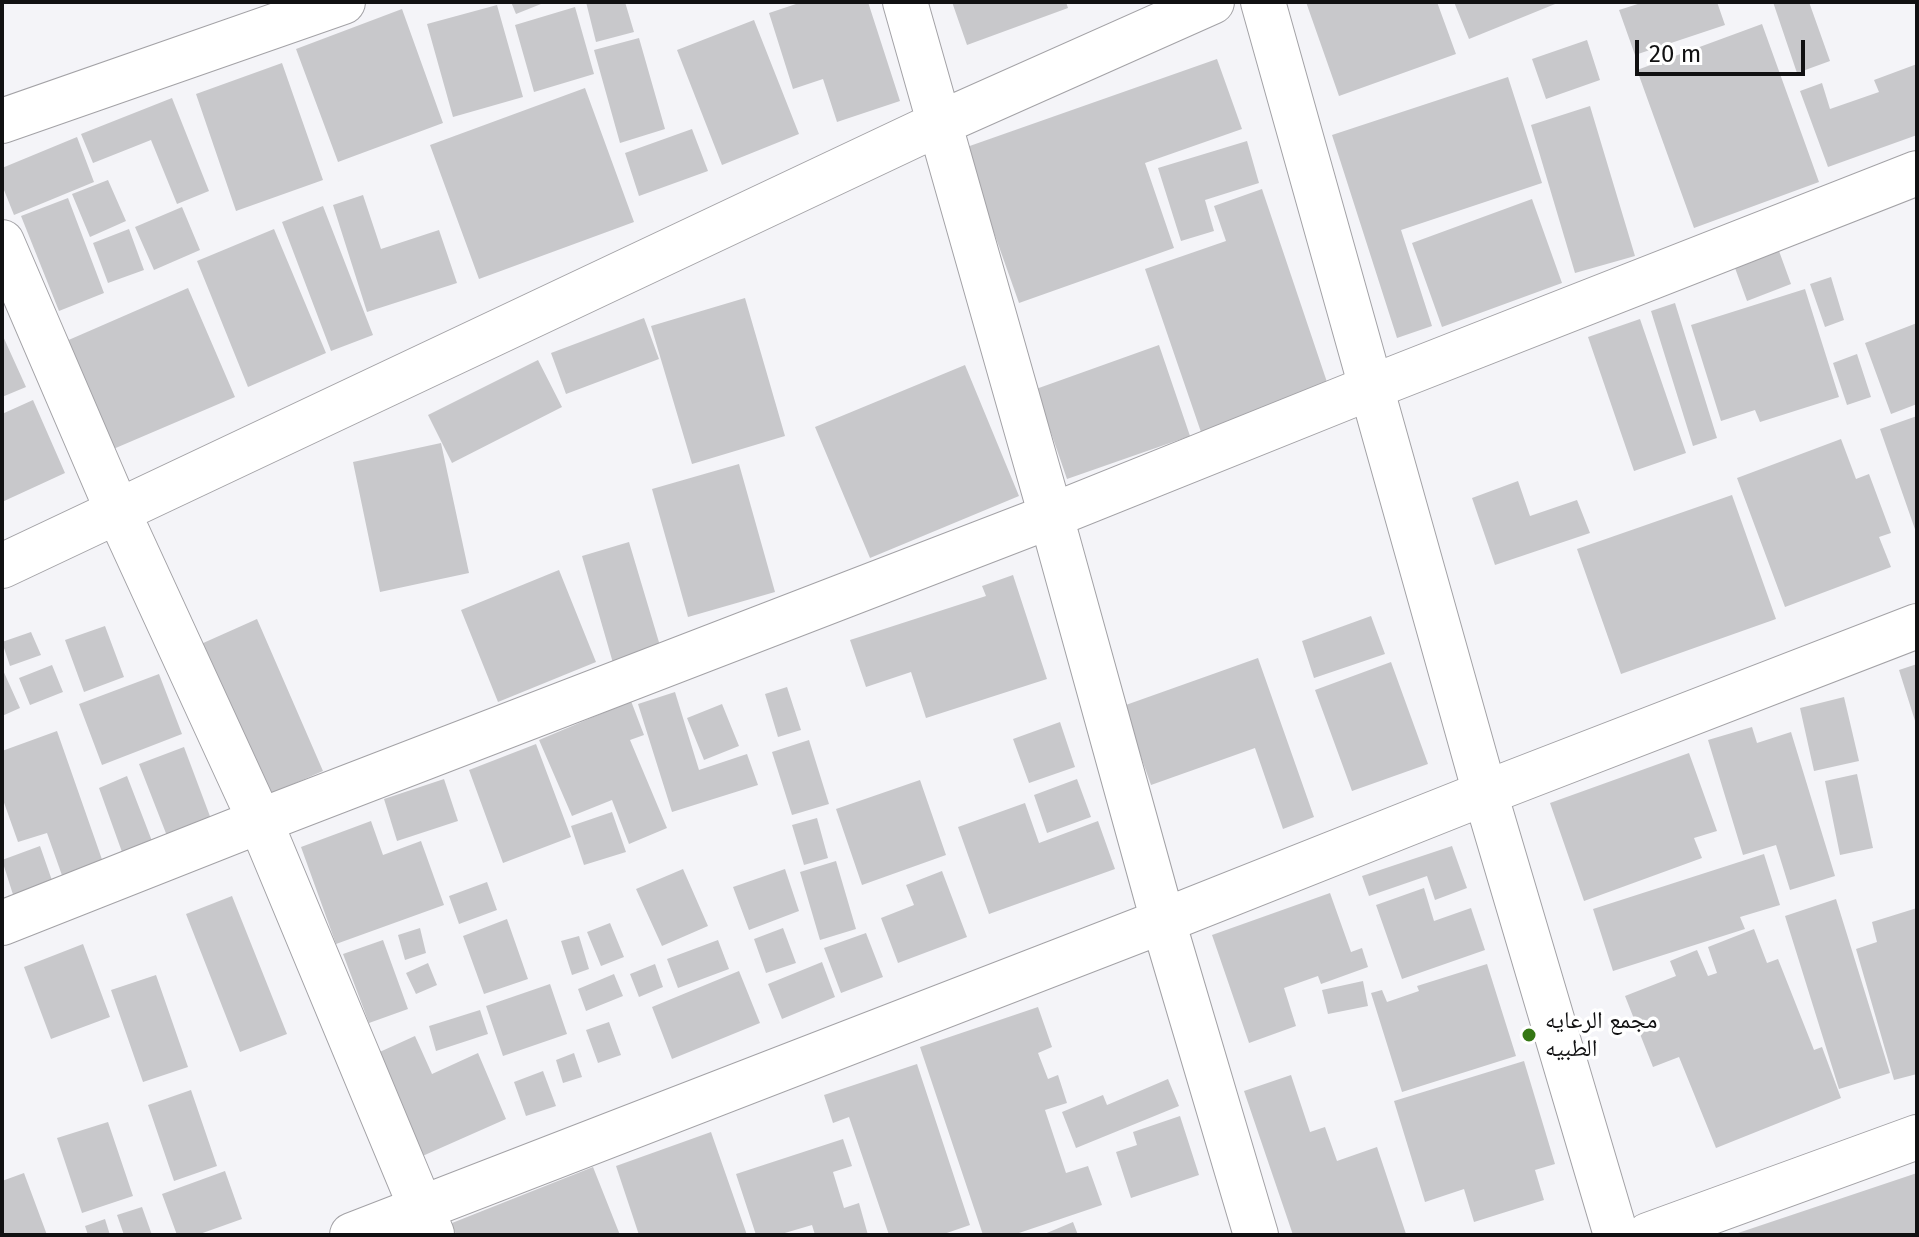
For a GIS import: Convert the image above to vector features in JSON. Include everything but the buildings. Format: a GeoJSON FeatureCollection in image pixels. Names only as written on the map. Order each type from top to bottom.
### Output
{"type":"FeatureCollection","features":[{"type":"Feature","properties":{"kind":"street"},"geometry":{"type":"LineString","coordinates":[[2,121],[343,2]]}},
{"type":"Feature","properties":{"kind":"street"},"geometry":{"type":"LineString","coordinates":[[905,2],[1163,921],[1256,1235]]}},
{"type":"Feature","properties":{"kind":"street"},"geometry":{"type":"LineString","coordinates":[[2,566],[938,124],[1212,2]]}},
{"type":"Feature","properties":{"kind":"street"},"geometry":{"type":"LineString","coordinates":[[1263,2],[1485,793],[1616,1235]]}},
{"type":"Feature","properties":{"kind":"street"},"geometry":{"type":"LineString","coordinates":[[2,923],[1051,516],[1917,173]]}},
{"type":"Feature","properties":{"kind":"street"},"geometry":{"type":"LineString","coordinates":[[2,242],[118,512],[260,821],[427,1221]]}},
{"type":"Feature","properties":{"kind":"street"},"geometry":{"type":"LineString","coordinates":[[352,1235],[427,1221],[1163,921],[1917,626]]}},
{"type":"Feature","properties":{"kind":"street"},"geometry":{"type":"LineString","coordinates":[[1648,1235],[1917,1137]]}},
{"type":"Feature","properties":{"kind":"place","name":"مجمع الرعايه الطبيه"},"geometry":{"type":"Point","coordinates":[1529,1035]}}]}
